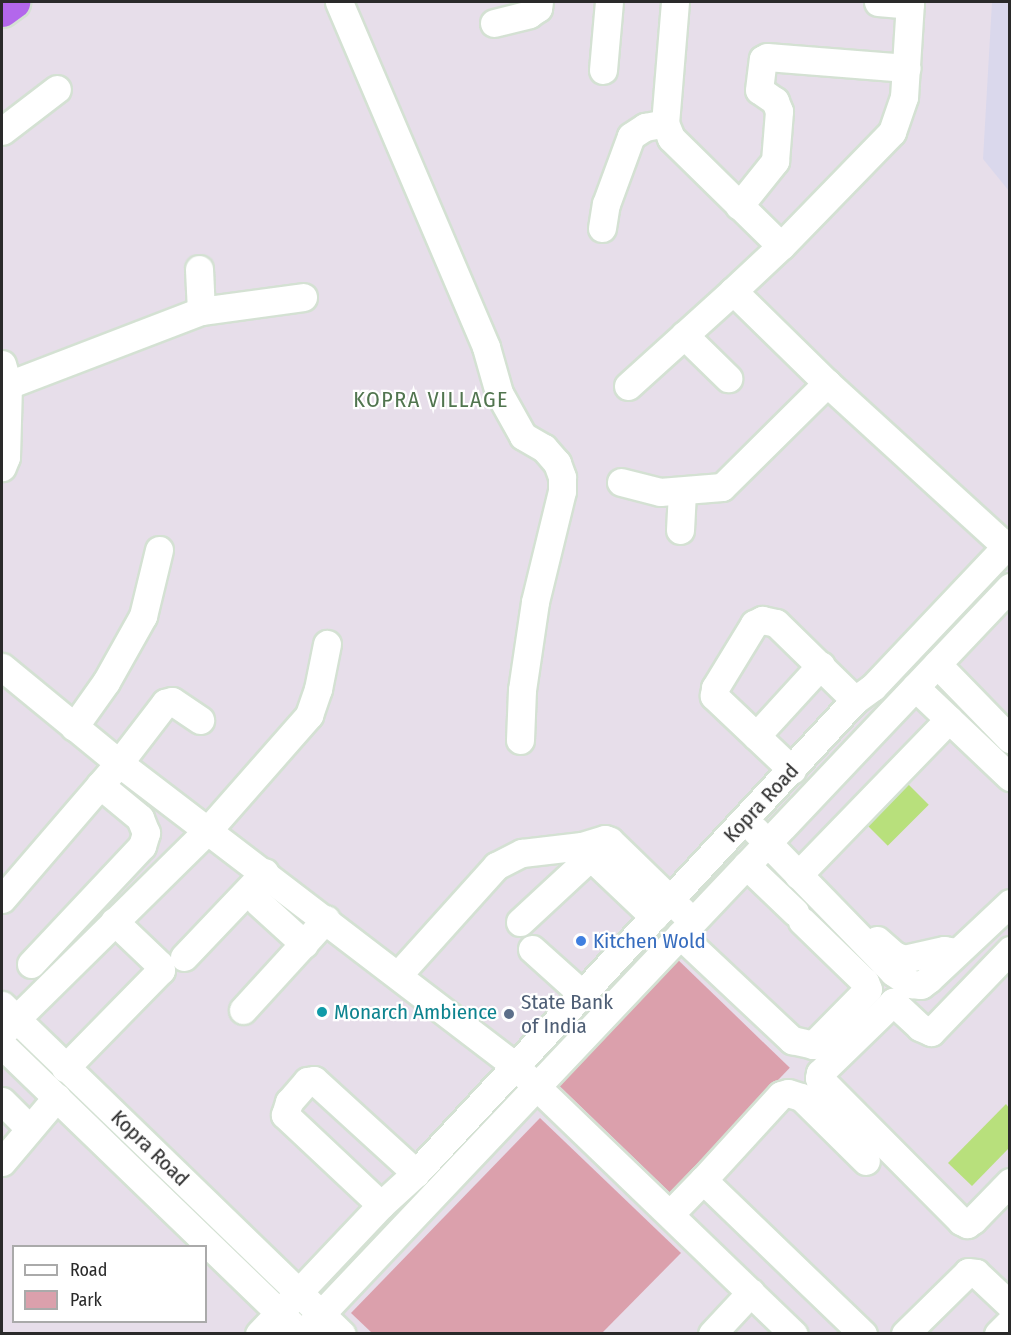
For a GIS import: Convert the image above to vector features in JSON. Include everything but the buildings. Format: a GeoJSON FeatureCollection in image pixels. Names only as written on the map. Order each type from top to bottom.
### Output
{"type":"FeatureCollection","features":[{"type":"Feature","properties":{"kind":"highway"},"geometry":{"type":"LineString","coordinates":[[2,10],[13,2]]}},
{"type":"Feature","properties":{"kind":"street"},"geometry":{"type":"LineString","coordinates":[[339,2],[486,347],[499,393],[523,436],[544,448],[557,463],[562,477],[562,491],[535,602],[522,690],[520,740]]}},
{"type":"Feature","properties":{"kind":"street"},"geometry":{"type":"LineString","coordinates":[[494,23],[529,14],[538,8],[540,2]]}},
{"type":"Feature","properties":{"kind":"street"},"geometry":{"type":"LineString","coordinates":[[603,70],[609,2]]}},
{"type":"Feature","properties":{"kind":"street"},"geometry":{"type":"LineString","coordinates":[[675,2],[664,123],[671,138],[681,151],[781,246]]}},
{"type":"Feature","properties":{"kind":"street"},"geometry":{"type":"LineString","coordinates":[[628,386],[781,246],[892,132],[904,97],[910,3],[878,2]]}},
{"type":"Feature","properties":{"kind":"street"},"geometry":{"type":"LineString","coordinates":[[739,206],[775,160],[779,111],[775,101],[759,90],[763,59],[767,57],[907,68]]}},
{"type":"Feature","properties":{"kind":"street"},"geometry":{"type":"LineString","coordinates":[[2,130],[57,89]]}},
{"type":"Feature","properties":{"kind":"street"},"geometry":{"type":"LineString","coordinates":[[602,228],[606,204],[631,136],[645,127],[664,123]]}},
{"type":"Feature","properties":{"kind":"street"},"geometry":{"type":"LineString","coordinates":[[199,269],[201,311]]}},
{"type":"Feature","properties":{"kind":"street"},"geometry":{"type":"LineString","coordinates":[[732,291],[827,383],[1008,546]]}},
{"type":"Feature","properties":{"kind":"street"},"geometry":{"type":"LineString","coordinates":[[2,467],[6,457],[5,375],[201,311],[303,297]]}},
{"type":"Feature","properties":{"kind":"street"},"geometry":{"type":"LineString","coordinates":[[684,335],[728,378]]}},
{"type":"Feature","properties":{"kind":"street"},"geometry":{"type":"LineString","coordinates":[[621,482],[660,492],[714,489],[729,484],[827,383]]}},
{"type":"Feature","properties":{"kind":"street"},"geometry":{"type":"LineString","coordinates":[[680,530],[682,491]]}},
{"type":"Feature","properties":{"kind":"street","name":"Kopra Road"},"geometry":{"type":"LineString","coordinates":[[259,1334],[381,1205],[416,1173],[855,700],[873,687],[1008,546]]}},
{"type":"Feature","properties":{"kind":"street"},"geometry":{"type":"LineString","coordinates":[[74,727],[106,682],[143,616],[159,550]]}},
{"type":"Feature","properties":{"kind":"street","name":"Kopra Road"},"geometry":{"type":"LineString","coordinates":[[2,1045],[301,1334],[1010,587]]}},
{"type":"Feature","properties":{"kind":"street"},"geometry":{"type":"LineString","coordinates":[[792,770],[714,696],[715,688],[754,624],[762,620],[776,622],[855,700]]}},
{"type":"Feature","properties":{"kind":"street"},"geometry":{"type":"LineString","coordinates":[[6,1019],[114,921],[209,829],[309,715],[318,689],[327,644]]}},
{"type":"Feature","properties":{"kind":"street"},"geometry":{"type":"LineString","coordinates":[[937,664],[1010,739]]}},
{"type":"Feature","properties":{"kind":"street"},"geometry":{"type":"LineString","coordinates":[[756,736],[821,665]]}},
{"type":"Feature","properties":{"kind":"street"},"geometry":{"type":"LineString","coordinates":[[2,667],[119,763],[209,829],[326,920],[404,956],[794,1334]]}},
{"type":"Feature","properties":{"kind":"street"},"geometry":{"type":"LineString","coordinates":[[915,687],[949,719],[1005,781]]}},
{"type":"Feature","properties":{"kind":"street"},"geometry":{"type":"LineString","coordinates":[[2,899],[119,763],[165,703],[172,701],[200,720]]}},
{"type":"Feature","properties":{"kind":"street"},"geometry":{"type":"LineString","coordinates":[[798,874],[949,719]]}},
{"type":"Feature","properties":{"kind":"street"},"geometry":{"type":"LineString","coordinates":[[31,964],[142,846],[146,833],[140,818],[100,785]]}},
{"type":"Feature","properties":{"kind":"street"},"geometry":{"type":"LineString","coordinates":[[745,821],[902,980],[921,985],[1010,903]]}},
{"type":"Feature","properties":{"kind":"street"},"geometry":{"type":"LineString","coordinates":[[404,956],[454,922],[496,866],[522,853],[582,846],[605,839],[610,841],[662,908]]}},
{"type":"Feature","properties":{"kind":"street"},"geometry":{"type":"LineString","coordinates":[[520,922],[587,860],[596,862],[662,908],[686,928],[792,1040],[813,1045],[868,989],[865,982],[746,865]]}},
{"type":"Feature","properties":{"kind":"street"},"geometry":{"type":"LineString","coordinates":[[184,957],[265,872]]}},
{"type":"Feature","properties":{"kind":"street"},"geometry":{"type":"LineString","coordinates":[[259,903],[304,944]]}},
{"type":"Feature","properties":{"kind":"street"},"geometry":{"type":"LineString","coordinates":[[852,916],[894,955],[904,959],[944,950],[957,952]]}},
{"type":"Feature","properties":{"kind":"street"},"geometry":{"type":"LineString","coordinates":[[243,1010],[326,920]]}},
{"type":"Feature","properties":{"kind":"street"},"geometry":{"type":"LineString","coordinates":[[65,1068],[161,970],[159,964],[114,921]]}},
{"type":"Feature","properties":{"kind":"street"},"geometry":{"type":"LineString","coordinates":[[532,948],[581,993]]}},
{"type":"Feature","properties":{"kind":"street"},"geometry":{"type":"LineString","coordinates":[[1010,950],[932,1032],[920,1028],[893,1002],[820,1073],[819,1078],[961,1221],[968,1224],[1010,1182]]}},
{"type":"Feature","properties":{"kind":"street","name":"Kopra Road"},"geometry":{"type":"LineString","coordinates":[[6,1019],[65,1068],[321,1313]]}},
{"type":"Feature","properties":{"kind":"street"},"geometry":{"type":"LineString","coordinates":[[381,1205],[285,1115],[289,1102],[307,1081],[314,1080],[416,1173]]}},
{"type":"Feature","properties":{"kind":"street"},"geometry":{"type":"LineString","coordinates":[[670,1214],[781,1095],[788,1093],[801,1097],[867,1161]]}},
{"type":"Feature","properties":{"kind":"street"},"geometry":{"type":"LineString","coordinates":[[2,1162],[57,1097]]}},
{"type":"Feature","properties":{"kind":"street"},"geometry":{"type":"LineString","coordinates":[[2,1101],[29,1128]]}},
{"type":"Feature","properties":{"kind":"street"},"geometry":{"type":"LineString","coordinates":[[703,1180],[866,1332]]}},
{"type":"Feature","properties":{"kind":"street"},"geometry":{"type":"LineString","coordinates":[[904,1334],[968,1272],[976,1273],[1010,1305]]}},
{"type":"Feature","properties":{"kind":"street"},"geometry":{"type":"LineString","coordinates":[[726,1329],[751,1292]]}},
{"type":"Feature","properties":{"kind":"street"},"geometry":{"type":"LineString","coordinates":[[321,1313],[342,1334]]}},
{"type":"Feature","properties":{"kind":"street"},"geometry":{"type":"LineString","coordinates":[[998,1334],[1010,1322]]}},
{"type":"Feature","properties":{"kind":"shaded area"},"geometry":{"type":"Polygon","coordinates":[[[992,2],[1009,2],[1009,191],[983,159],[992,2]]]}},
{"type":"Feature","properties":{"kind":"shaded area"},"geometry":{"type":"Polygon","coordinates":[[[904,780],[929,805],[888,846],[863,821],[904,780]]]}},
{"type":"Feature","properties":{"kind":"shaded area"},"geometry":{"type":"Polygon","coordinates":[[[1006,1104],[1009,1108],[1009,1148],[972,1186],[948,1163],[1006,1104]]]}},
{"type":"Feature","properties":{"kind":"green space"},"geometry":{"type":"Polygon","coordinates":[[[674,956],[790,1068],[670,1192],[554,1080],[674,956]]]}},
{"type":"Feature","properties":{"kind":"green space"},"geometry":{"type":"Polygon","coordinates":[[[540,1118],[681,1253],[602,1333],[372,1333],[351,1313],[540,1118]]]}},
{"type":"Feature","properties":{"kind":"place","name":"Kitchen Wold"},"geometry":{"type":"Point","coordinates":[581,941]}},
{"type":"Feature","properties":{"kind":"place","name":"Monarch Ambience"},"geometry":{"type":"Point","coordinates":[322,1012]}},
{"type":"Feature","properties":{"kind":"place","name":"State Bank of India"},"geometry":{"type":"Point","coordinates":[509,1014]}},
{"type":"Feature","properties":{"kind":"district","name":"KOPRA VILLAGE"},"geometry":{"type":"Point","coordinates":[431,400]}}]}
